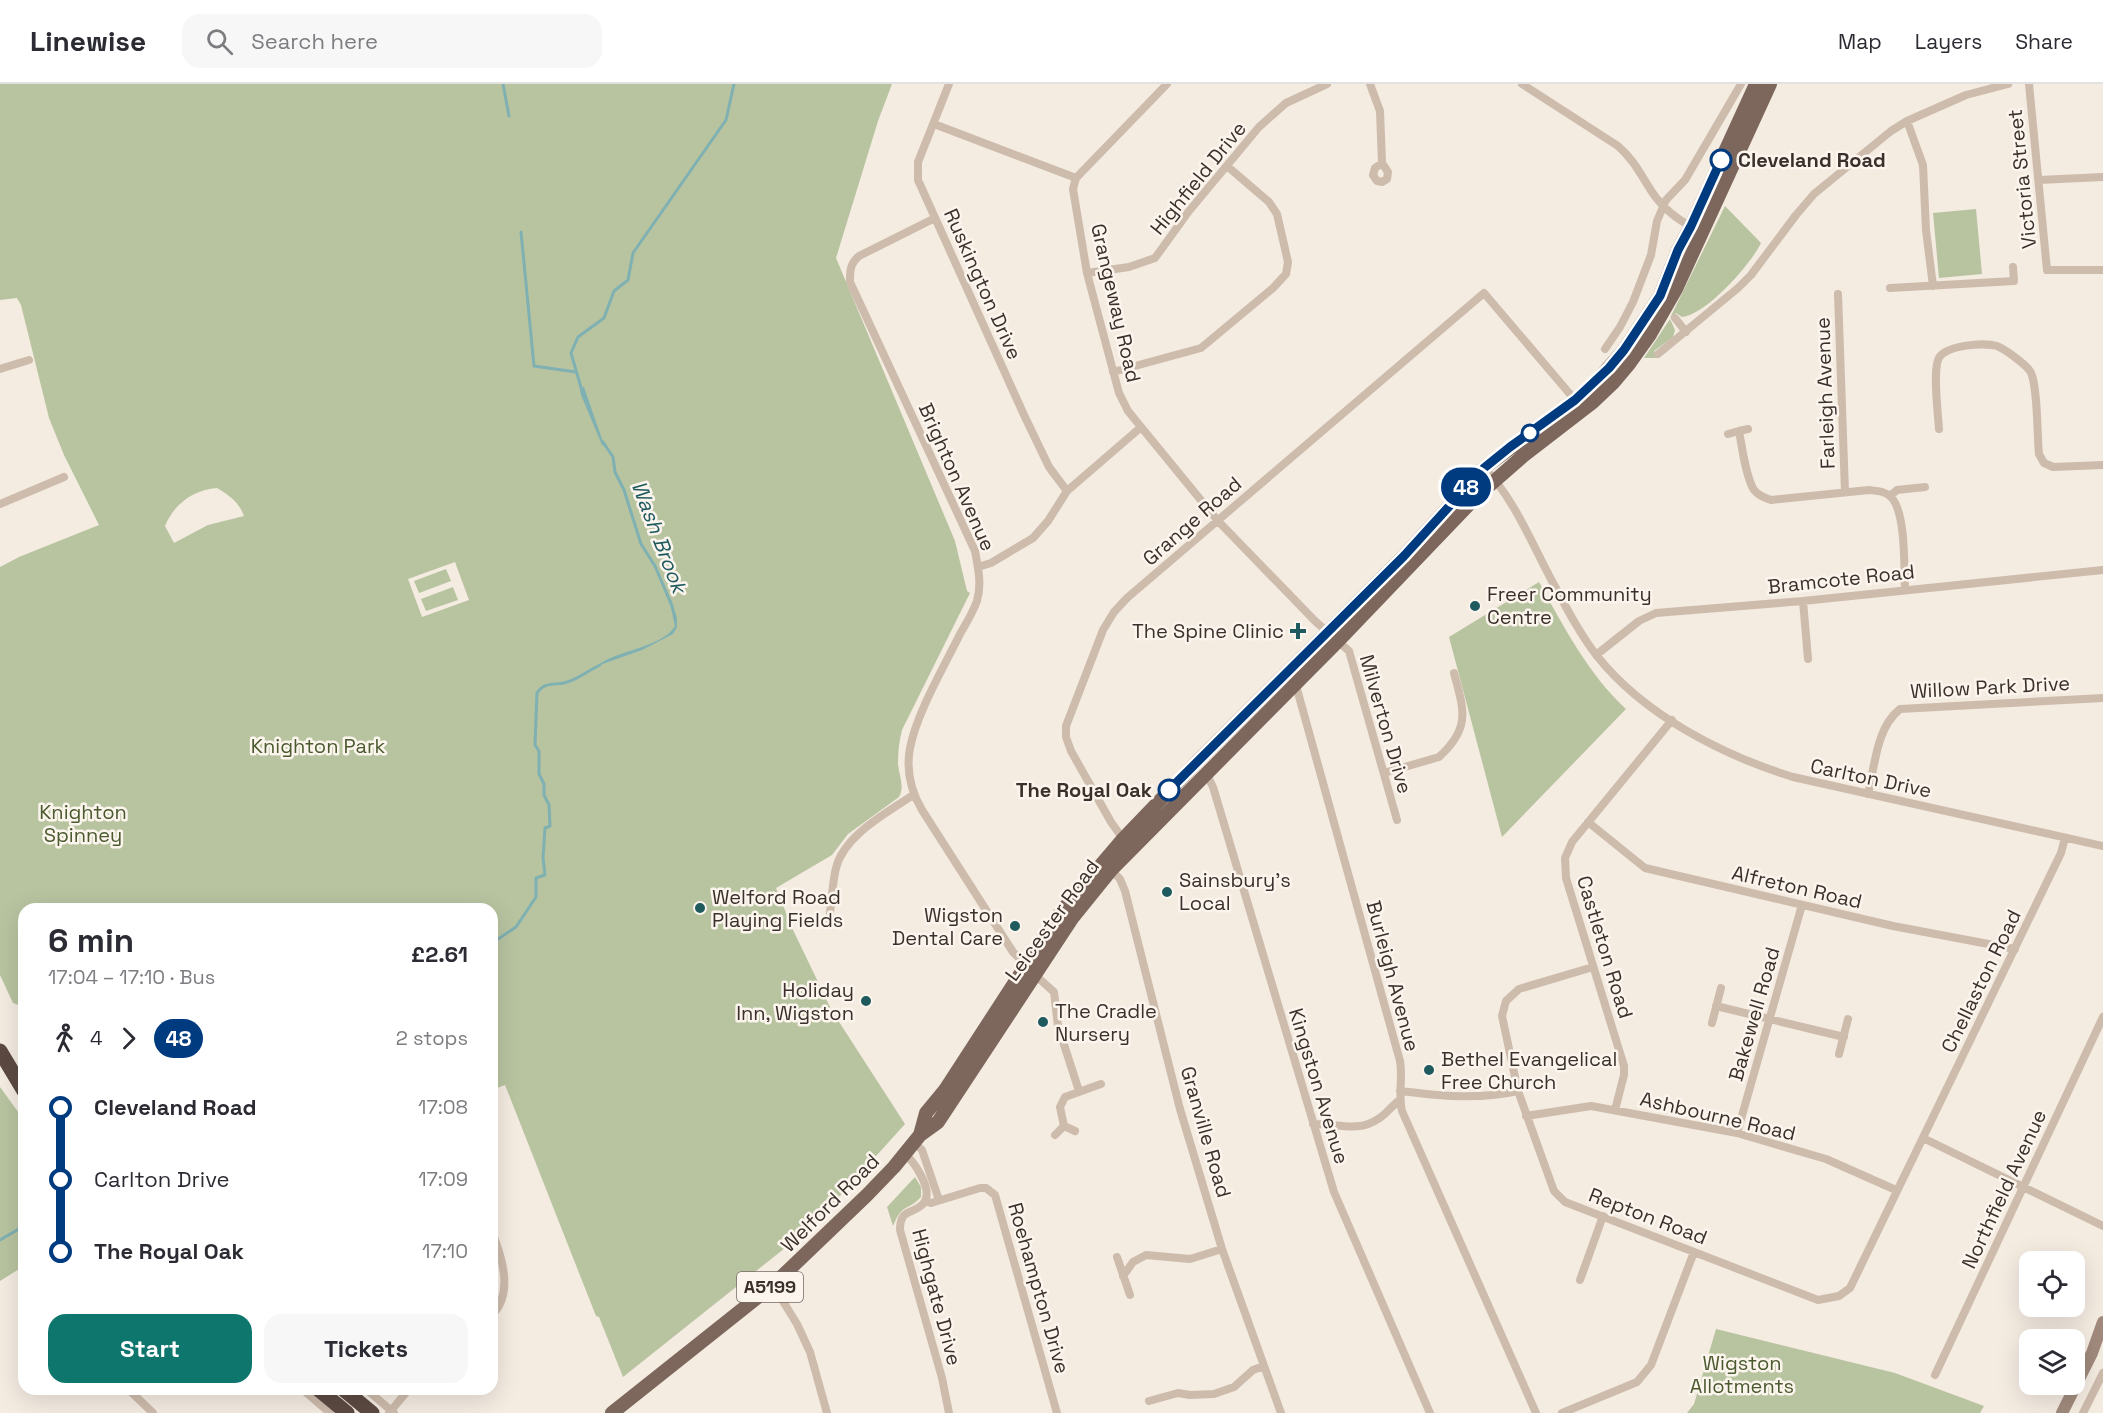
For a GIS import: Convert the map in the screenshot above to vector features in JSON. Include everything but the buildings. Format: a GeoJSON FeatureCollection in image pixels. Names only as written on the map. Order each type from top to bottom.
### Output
{"type":"FeatureCollection","features":[{"type":"Feature","properties":{"kind":"highway"},"geometry":{"type":"LineString","coordinates":[[0,1051],[18,1081]]}},
{"type":"Feature","properties":{"kind":"highway"},"geometry":{"type":"LineString","coordinates":[[325,1395],[347,1413]]}},
{"type":"Feature","properties":{"kind":"highway"},"geometry":{"type":"LineString","coordinates":[[350,1395],[372,1413]]}},
{"type":"Feature","properties":{"kind":"main road","name":"A5199"},"geometry":{"type":"LineString","coordinates":[[1697,230],[1756,84]]}},
{"type":"Feature","properties":{"kind":"main road","name":"A5199"},"geometry":{"type":"LineString","coordinates":[[1697,230],[1711,211],[1770,84]]}},
{"type":"Feature","properties":{"kind":"main road","name":"Leicester Road"},"geometry":{"type":"LineString","coordinates":[[1333,636],[1484,468],[1575,400],[1609,368],[1624,350],[1660,296],[1678,250],[1697,230]]}},
{"type":"Feature","properties":{"kind":"main road","name":"Leicester Road"},"geometry":{"type":"LineString","coordinates":[[905,1154],[917,1138],[938,1122],[955,1098],[1123,838],[1197,762],[1289,680],[1495,479],[1613,383],[1664,314],[1697,230]]}},
{"type":"Feature","properties":{"kind":"main road","name":"Leicester Road"},"geometry":{"type":"LineString","coordinates":[[917,1138],[926,1113],[945,1090],[1060,913],[1106,866],[1207,773],[1289,680]]}},
{"type":"Feature","properties":{"kind":"main road","name":"Welford Road"},"geometry":{"type":"LineString","coordinates":[[620,1410],[773,1285],[846,1217],[905,1154]]}},
{"type":"Feature","properties":{"kind":"main road"},"geometry":{"type":"LineString","coordinates":[[2062,1413],[2100,1338],[2103,1322]]}},
{"type":"Feature","properties":{"kind":"street","name":"Ruskington Drive"},"geometry":{"type":"LineString","coordinates":[[949,84],[918,162],[918,180],[993,350],[1049,467],[1067,491]]}},
{"type":"Feature","properties":{"kind":"street"},"geometry":{"type":"LineString","coordinates":[[934,124],[1076,178],[1167,84]]}},
{"type":"Feature","properties":{"kind":"street","name":"Highfield Drive"},"geometry":{"type":"LineString","coordinates":[[1087,273],[1129,267],[1155,258],[1188,211],[1259,127],[1286,103],[1327,84]]}},
{"type":"Feature","properties":{"kind":"street"},"geometry":{"type":"LineString","coordinates":[[1370,84],[1380,111],[1382,163]]}},
{"type":"Feature","properties":{"kind":"street"},"geometry":{"type":"LineString","coordinates":[[1522,84],[1574,116],[1624,152],[1664,206],[1697,230]]}},
{"type":"Feature","properties":{"kind":"street"},"geometry":{"type":"LineString","coordinates":[[1605,349],[1633,302],[1651,255],[1657,221],[1666,200],[1685,180],[1741,84]]}},
{"type":"Feature","properties":{"kind":"street"},"geometry":{"type":"LineString","coordinates":[[1658,354],[1725,301],[1751,275],[1814,195],[1864,152],[1907,121],[1966,95],[2008,84]]}},
{"type":"Feature","properties":{"kind":"street","name":"Victoria Street"},"geometry":{"type":"LineString","coordinates":[[2030,84],[2048,270],[2103,270]]}},
{"type":"Feature","properties":{"kind":"street"},"geometry":{"type":"LineString","coordinates":[[1907,121],[1923,165],[1926,230],[1933,286]]}},
{"type":"Feature","properties":{"kind":"street"},"geometry":{"type":"LineString","coordinates":[[1113,372],[1201,348],[1273,288],[1286,274],[1288,262],[1277,214],[1269,202],[1227,166]]}},
{"type":"Feature","properties":{"kind":"street"},"geometry":{"type":"LineString","coordinates":[[2039,180],[2103,177]]}},
{"type":"Feature","properties":{"kind":"street","name":"Grangeway Road"},"geometry":{"type":"LineString","coordinates":[[1076,178],[1073,189],[1087,273],[1119,393],[1128,411],[1218,520],[1333,636]]}},
{"type":"Feature","properties":{"kind":"street","name":"Brighton Avenue"},"geometry":{"type":"LineString","coordinates":[[935,218],[859,256],[853,262],[850,270],[850,282],[975,551],[980,579],[976,602],[920,718],[910,748],[913,795],[1013,952],[1054,992],[1058,1026],[1079,1091]]}},
{"type":"Feature","properties":{"kind":"street"},"geometry":{"type":"LineString","coordinates":[[1890,288],[2014,281],[2013,267]]}},
{"type":"Feature","properties":{"kind":"street","name":"Grange Road"},"geometry":{"type":"LineString","coordinates":[[1123,838],[1111,822],[1071,751],[1066,737],[1069,714],[1103,630],[1114,612],[1127,598],[1484,293],[1575,400]]}},
{"type":"Feature","properties":{"kind":"street","name":"Farleigh Avenue"},"geometry":{"type":"LineString","coordinates":[[1838,294],[1845,492]]}},
{"type":"Feature","properties":{"kind":"street"},"geometry":{"type":"LineString","coordinates":[[1675,318],[1686,332]]}},
{"type":"Feature","properties":{"kind":"street"},"geometry":{"type":"LineString","coordinates":[[1939,429],[1936,371],[1938,359],[1947,350],[1957,347],[1995,345],[2030,371],[2034,384],[2039,454],[2044,463],[2053,467],[2103,465],[2103,471]]}},
{"type":"Feature","properties":{"kind":"street"},"geometry":{"type":"LineString","coordinates":[[0,369],[29,360]]}},
{"type":"Feature","properties":{"kind":"street"},"geometry":{"type":"LineString","coordinates":[[978,567],[991,563],[1033,538],[1048,521],[1067,491],[1140,428]]}},
{"type":"Feature","properties":{"kind":"street"},"geometry":{"type":"LineString","coordinates":[[1728,434],[1744,430],[1750,479],[1754,489],[1762,496],[1772,500],[1869,490],[1881,491],[1890,496],[1898,506],[1905,589]]}},
{"type":"Feature","properties":{"kind":"street","name":"Carlton Drive"},"geometry":{"type":"LineString","coordinates":[[1484,468],[1502,488],[1574,621],[1596,655],[1631,691],[1672,720],[1725,752],[1793,777],[2103,846]]}},
{"type":"Feature","properties":{"kind":"street"},"geometry":{"type":"LineString","coordinates":[[0,504],[64,477]]}},
{"type":"Feature","properties":{"kind":"street"},"geometry":{"type":"LineString","coordinates":[[1890,496],[1898,490],[1925,487]]}},
{"type":"Feature","properties":{"kind":"street","name":"Bramcote Road"},"geometry":{"type":"LineString","coordinates":[[1596,655],[1639,621],[1656,613],[1803,601],[2103,570]]}},
{"type":"Feature","properties":{"kind":"street"},"geometry":{"type":"LineString","coordinates":[[1803,601],[1808,659]]}},
{"type":"Feature","properties":{"kind":"street","name":"Milverton Drive"},"geometry":{"type":"LineString","coordinates":[[1333,636],[1348,651],[1397,820]]}},
{"type":"Feature","properties":{"kind":"street"},"geometry":{"type":"LineString","coordinates":[[1384,773],[1440,758],[1446,751],[1462,726],[1464,711],[1454,673]]}},
{"type":"Feature","properties":{"kind":"street","name":"Burleigh Avenue"},"geometry":{"type":"LineString","coordinates":[[1289,680],[1297,689],[1400,1061],[1402,1072],[1400,1096],[1412,1134],[1536,1413]]}},
{"type":"Feature","properties":{"kind":"street","name":"Willow Park Drive"},"geometry":{"type":"LineString","coordinates":[[1868,794],[1883,730],[1890,716],[1900,709],[2103,698]]}},
{"type":"Feature","properties":{"kind":"street","name":"Castleton Road"},"geometry":{"type":"LineString","coordinates":[[1615,1110],[1624,1075],[1624,1066],[1566,878],[1565,858],[1572,842],[1672,720]]}},
{"type":"Feature","properties":{"kind":"street","name":"Kingston Avenue"},"geometry":{"type":"LineString","coordinates":[[1197,762],[1207,773],[1213,787],[1334,1192],[1430,1413]]}},
{"type":"Feature","properties":{"kind":"street"},"geometry":{"type":"LineString","coordinates":[[830,919],[836,868],[846,846],[855,836],[913,795]]}},
{"type":"Feature","properties":{"kind":"street","name":"Alfreton Road"},"geometry":{"type":"LineString","coordinates":[[1588,822],[1645,868],[1893,926],[2015,949]]}},
{"type":"Feature","properties":{"kind":"street","name":"Chellaston Road"},"geometry":{"type":"LineString","coordinates":[[1923,1138],[2061,853],[2065,838]]}},
{"type":"Feature","properties":{"kind":"street","name":"Granville Road"},"geometry":{"type":"LineString","coordinates":[[1106,866],[1120,879],[1125,891],[1180,1109],[1222,1249],[1281,1413]]}},
{"type":"Feature","properties":{"kind":"street","name":"Bakewell Road"},"geometry":{"type":"LineString","coordinates":[[1737,1133],[1802,904]]}},
{"type":"Feature","properties":{"kind":"street","name":"Repton Road"},"geometry":{"type":"LineString","coordinates":[[1593,967],[1519,988],[1506,1001],[1502,1016],[1518,1091],[1526,1116],[1554,1191],[1565,1202],[1818,1300],[1839,1296],[1850,1288],[1923,1138]]}},
{"type":"Feature","properties":{"kind":"street"},"geometry":{"type":"LineString","coordinates":[[1712,1023],[1721,988]]}},
{"type":"Feature","properties":{"kind":"street"},"geometry":{"type":"LineString","coordinates":[[1716,1006],[1844,1037]]}},
{"type":"Feature","properties":{"kind":"street","name":"Northfield Avenue"},"geometry":{"type":"LineString","coordinates":[[1935,1375],[2103,1017]]}},
{"type":"Feature","properties":{"kind":"street"},"geometry":{"type":"LineString","coordinates":[[1839,1054],[1848,1019]]}},
{"type":"Feature","properties":{"kind":"street"},"geometry":{"type":"LineString","coordinates":[[1064,1126],[1061,1113],[1062,1101],[1069,1094],[1101,1084]]}},
{"type":"Feature","properties":{"kind":"street"},"geometry":{"type":"LineString","coordinates":[[1313,1124],[1350,1127],[1365,1125],[1379,1119],[1400,1096],[1492,1097],[1518,1091]]}},
{"type":"Feature","properties":{"kind":"street","name":"Ashbourne Road"},"geometry":{"type":"LineString","coordinates":[[1526,1116],[1591,1106],[1737,1133],[1826,1159],[1896,1191]]}},
{"type":"Feature","properties":{"kind":"street"},"geometry":{"type":"LineString","coordinates":[[1064,1126],[1075,1131]]}},
{"type":"Feature","properties":{"kind":"street"},"geometry":{"type":"LineString","coordinates":[[1055,1136],[1064,1126]]}},
{"type":"Feature","properties":{"kind":"street"},"geometry":{"type":"LineString","coordinates":[[917,1138],[922,1150],[933,1201]]}},
{"type":"Feature","properties":{"kind":"street"},"geometry":{"type":"LineString","coordinates":[[1923,1138],[2103,1226]]}},
{"type":"Feature","properties":{"kind":"street","name":"Highgate Drive"},"geometry":{"type":"LineString","coordinates":[[905,1154],[919,1171],[933,1201],[906,1212],[900,1223],[900,1230],[942,1378],[949,1413]]}},
{"type":"Feature","properties":{"kind":"street","name":"Roehampton Drive"},"geometry":{"type":"LineString","coordinates":[[933,1201],[980,1188],[986,1188],[995,1195],[1057,1413]]}},
{"type":"Feature","properties":{"kind":"street"},"geometry":{"type":"LineString","coordinates":[[1580,1280],[1603,1216]]}},
{"type":"Feature","properties":{"kind":"street"},"geometry":{"type":"LineString","coordinates":[[498,1248],[504,1274],[503,1295],[498,1309]]}},
{"type":"Feature","properties":{"kind":"street"},"geometry":{"type":"LineString","coordinates":[[1123,1276],[1133,1262],[1146,1255],[1197,1258],[1222,1249]]}},
{"type":"Feature","properties":{"kind":"street"},"geometry":{"type":"LineString","coordinates":[[1562,1413],[1637,1382],[1651,1365],[1694,1252]]}},
{"type":"Feature","properties":{"kind":"street"},"geometry":{"type":"LineString","coordinates":[[1117,1257],[1130,1295]]}},
{"type":"Feature","properties":{"kind":"street"},"geometry":{"type":"LineString","coordinates":[[773,1285],[810,1352],[827,1413]]}},
{"type":"Feature","properties":{"kind":"street"},"geometry":{"type":"LineString","coordinates":[[1149,1401],[1178,1393],[1214,1394],[1234,1387],[1253,1370],[1264,1366]]}},
{"type":"Feature","properties":{"kind":"street"},"geometry":{"type":"LineString","coordinates":[[2083,1413],[2103,1373]]}},
{"type":"Feature","properties":{"kind":"street"},"geometry":{"type":"LineString","coordinates":[[134,1395],[153,1413]]}},
{"type":"Feature","properties":{"kind":"street"},"geometry":{"type":"LineString","coordinates":[[309,1395],[330,1413]]}},
{"type":"Feature","properties":{"kind":"street"},"geometry":{"type":"LineString","coordinates":[[373,1395],[392,1412],[405,1395]]}},
{"type":"Feature","properties":{"kind":"green space"},"geometry":{"type":"Polygon","coordinates":[[[0,84],[892,84],[878,121],[836,258],[955,541],[967,591],[970,593],[902,730],[898,755],[902,785],[899,797],[848,834],[832,855],[776,888],[793,930],[832,1011],[905,1124],[840,1196],[785,1248],[623,1377],[599,1317],[596,1316],[505,1085],[498,1088],[498,903],[18,903],[18,1005],[13,1003],[0,975],[0,567],[99,525],[64,455],[49,418],[21,305],[17,298],[0,300],[0,84]],[[217,488],[208,489],[192,495],[179,505],[165,526],[174,543],[208,525],[244,516],[233,499],[217,488]],[[455,562],[408,579],[422,617],[469,600],[455,562]]]}},
{"type":"Feature","properties":{"kind":"green space"},"geometry":{"type":"Polygon","coordinates":[[[1725,206],[1761,243],[1738,275],[1703,308],[1682,317],[1676,313],[1670,318],[1725,206]]]}},
{"type":"Feature","properties":{"kind":"green space"},"geometry":{"type":"Polygon","coordinates":[[[1976,209],[1982,274],[1939,278],[1933,213],[1976,209]]]}},
{"type":"Feature","properties":{"kind":"green space"},"geometry":{"type":"Polygon","coordinates":[[[1670,319],[1675,330],[1673,337],[1654,351],[1659,358],[1644,358],[1670,319]]]}},
{"type":"Feature","properties":{"kind":"green space"},"geometry":{"type":"Polygon","coordinates":[[[446,569],[451,581],[419,593],[414,581],[446,569]]]}},
{"type":"Feature","properties":{"kind":"green space"},"geometry":{"type":"Polygon","coordinates":[[[1539,582],[1567,633],[1588,665],[1626,709],[1502,837],[1449,637],[1539,582]]]}},
{"type":"Feature","properties":{"kind":"green space"},"geometry":{"type":"Polygon","coordinates":[[[453,587],[458,600],[426,611],[421,599],[453,587]]]}},
{"type":"Feature","properties":{"kind":"green space"},"geometry":{"type":"Polygon","coordinates":[[[0,1087],[18,1112],[18,1270],[0,1281],[0,1087]]]}},
{"type":"Feature","properties":{"kind":"green space"},"geometry":{"type":"Polygon","coordinates":[[[915,1177],[921,1187],[921,1197],[900,1213],[893,1226],[887,1207],[915,1177]]]}},
{"type":"Feature","properties":{"kind":"green space","name":"Wigston Allotments"},"geometry":{"type":"Polygon","coordinates":[[[1716,1329],[1895,1373],[1984,1406],[1980,1413],[1687,1413],[1694,1404],[1716,1329]]]}},
{"type":"Feature","properties":{"kind":"water"},"geometry":{"type":"Polygon","coordinates":[[[584,387],[603,442],[608,449],[602,445],[581,395],[580,389],[584,387]]]}},
{"type":"Feature","properties":{"kind":"water"},"geometry":{"type":"Polygon","coordinates":[[[671,599],[677,618],[677,627],[673,634],[642,650],[597,666],[615,656],[650,644],[669,633],[675,626],[671,599]]]}},
{"type":"Feature","properties":{"kind":"waterway"},"geometry":{"type":"LineString","coordinates":[[503,84],[509,116]]}},
{"type":"Feature","properties":{"kind":"waterway","name":"Wash Brook"},"geometry":{"type":"LineString","coordinates":[[582,391],[571,353],[578,337],[604,318],[614,291],[628,280],[633,253],[726,120],[734,84]]}},
{"type":"Feature","properties":{"kind":"waterway"},"geometry":{"type":"LineString","coordinates":[[521,232],[534,366],[576,372]]}},
{"type":"Feature","properties":{"kind":"waterway","name":"Wash Brook"},"geometry":{"type":"LineString","coordinates":[[603,442],[613,457],[615,472],[624,490],[641,544],[655,566],[672,606]]}},
{"type":"Feature","properties":{"kind":"waterway","name":"Wash Brook"},"geometry":{"type":"LineString","coordinates":[[498,939],[516,927],[536,897],[536,878],[545,875],[543,858],[545,828],[550,826],[549,805],[539,774],[539,751],[535,745],[537,693],[546,686],[569,682],[600,665]]}},
{"type":"Feature","properties":{"kind":"waterway","name":"Wash Brook"},"geometry":{"type":"LineString","coordinates":[[0,1240],[18,1230]]}},
{"type":"Feature","properties":{"kind":"bus line","name":"48"},"geometry":{"type":"LineString","coordinates":[[1169,790],[1404,556],[1484,468],[1575,400],[1609,368],[1624,350],[1660,296],[1678,250],[1721,160]]}},
{"type":"Feature","properties":{"kind":"place","name":"Cleveland Road"},"geometry":{"type":"Point","coordinates":[1721,160]}},
{"type":"Feature","properties":{"kind":"place","name":"Freer Community Centre"},"geometry":{"type":"Point","coordinates":[1475,606]}},
{"type":"Feature","properties":{"kind":"place","name":"The Spine Clinic"},"geometry":{"type":"Point","coordinates":[1298,631]}},
{"type":"Feature","properties":{"kind":"place","name":"The Royal Oak"},"geometry":{"type":"Point","coordinates":[1169,790]}},
{"type":"Feature","properties":{"kind":"place","name":"Sainsbury's Local"},"geometry":{"type":"Point","coordinates":[1167,892]}},
{"type":"Feature","properties":{"kind":"place","name":"Welford Road Playing Fields"},"geometry":{"type":"Point","coordinates":[700,908]}},
{"type":"Feature","properties":{"kind":"place","name":"Wigston Dental Care"},"geometry":{"type":"Point","coordinates":[1015,926]}},
{"type":"Feature","properties":{"kind":"place","name":"Holiday Inn, Wigston"},"geometry":{"type":"Point","coordinates":[866,1001]}},
{"type":"Feature","properties":{"kind":"place","name":"The Cradle Nursery"},"geometry":{"type":"Point","coordinates":[1043,1022]}},
{"type":"Feature","properties":{"kind":"place","name":"Bethel Evangelical Free Church"},"geometry":{"type":"Point","coordinates":[1429,1070]}},
{"type":"Feature","properties":{"kind":"park label","name":"Knighton Park"},"geometry":{"type":"Point","coordinates":[318,746]}},
{"type":"Feature","properties":{"kind":"park label","name":"Knighton Spinney"},"geometry":{"type":"Point","coordinates":[83,824]}}]}
